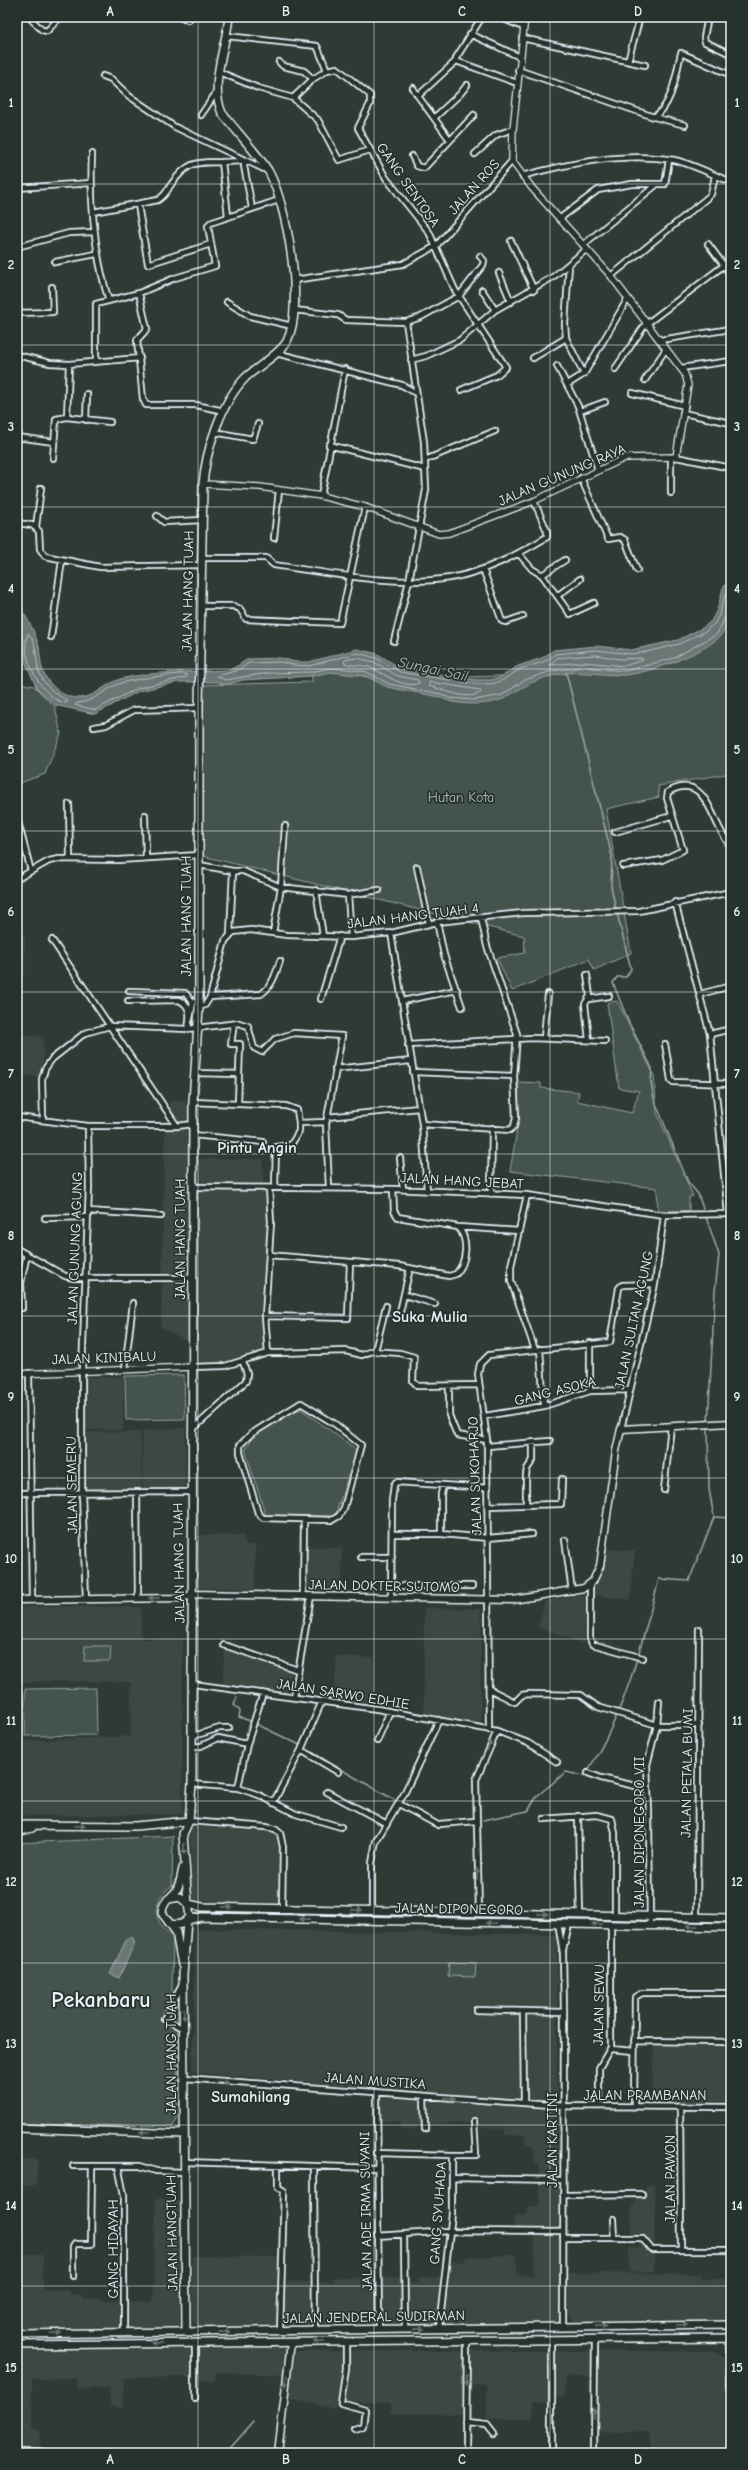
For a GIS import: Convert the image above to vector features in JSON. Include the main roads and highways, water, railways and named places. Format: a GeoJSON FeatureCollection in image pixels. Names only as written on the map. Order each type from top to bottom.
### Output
{"type":"FeatureCollection","features":[{"type":"Feature","properties":{"kind":"main road","name":"JALAN HANG TUAH"},"geometry":{"type":"LineString","coordinates":[[188,1904],[183,1834],[189,1820],[192,1784],[193,1736],[191,1492],[193,1429],[193,1102],[199,1006],[199,695],[203,484],[208,452],[214,432],[224,411],[234,392],[245,378],[287,340],[292,326],[294,310],[294,280],[290,246],[279,200],[268,171],[222,113],[216,93],[227,36],[229,17]]}},
{"type":"Feature","properties":{"kind":"main road","name":"JALAN DOKTER SUTOMO"},"geometry":{"type":"LineString","coordinates":[[17,1600],[183,1598],[193,1594],[513,1600],[572,1591],[590,1584],[600,1566],[616,1452],[621,1429],[731,1423]]}},
{"type":"Feature","properties":{"kind":"main road"},"geometry":{"type":"LineString","coordinates":[[17,1824],[40,1826],[135,1826],[189,1820]]}},
{"type":"Feature","properties":{"kind":"main road"},"geometry":{"type":"LineString","coordinates":[[17,1832],[40,1826]]}},
{"type":"Feature","properties":{"kind":"main road","name":"JALAN HANG TUAH"},"geometry":{"type":"LineString","coordinates":[[168,1899],[177,1889],[184,1864]]}},
{"type":"Feature","properties":{"kind":"main road"},"geometry":{"type":"LineString","coordinates":[[180,1897],[188,1904],[190,1912],[187,1920],[181,1925],[170,1924],[164,1919],[162,1907],[168,1899],[180,1897]]}},
{"type":"Feature","properties":{"kind":"main road","name":"JALAN DIPONEGORO"},"geometry":{"type":"LineString","coordinates":[[188,1904],[202,1907],[731,1918]]}},
{"type":"Feature","properties":{"kind":"main road","name":"JALAN DIPONEGORO"},"geometry":{"type":"LineString","coordinates":[[187,1920],[202,1917],[731,1927]]}},
{"type":"Feature","properties":{"kind":"main road","name":"JALAN HANG TUAH"},"geometry":{"type":"LineString","coordinates":[[184,2134],[184,1979],[187,1920]]}},
{"type":"Feature","properties":{"kind":"main road","name":"JALAN HANG TUAH"},"geometry":{"type":"LineString","coordinates":[[170,1924],[176,1932],[179,1943],[184,1979]]}},
{"type":"Feature","properties":{"kind":"main road"},"geometry":{"type":"LineString","coordinates":[[17,2128],[184,2134]]}},
{"type":"Feature","properties":{"kind":"main road","name":"JALAN HANGTUAH"},"geometry":{"type":"LineString","coordinates":[[184,2134],[186,2332]]}},
{"type":"Feature","properties":{"kind":"main road","name":"JALAN JENDERAL SUDIRMAN"},"geometry":{"type":"LineString","coordinates":[[17,2334],[731,2325]]}},
{"type":"Feature","properties":{"kind":"main road"},"geometry":{"type":"LineString","coordinates":[[642,2326],[642,2339]]}},
{"type":"Feature","properties":{"kind":"main road"},"geometry":{"type":"LineString","coordinates":[[366,2330],[366,2342]]}},
{"type":"Feature","properties":{"kind":"main road"},"geometry":{"type":"LineString","coordinates":[[731,2338],[731,2387]]}},
{"type":"Feature","properties":{"kind":"main road","name":"JALAN JENDERAL SUDIRMAN"},"geometry":{"type":"LineString","coordinates":[[17,2345],[731,2338]]}},
{"type":"Feature","properties":{"kind":"main road"},"geometry":{"type":"LineString","coordinates":[[278,2453],[291,2342]]}},
{"type":"Feature","properties":{"kind":"water","name":"Sungai Sail"},"geometry":{"type":"Polygon","coordinates":[[[731,578],[731,608],[728,622],[720,636],[702,649],[674,662],[633,674],[569,673],[551,676],[532,682],[498,701],[482,704],[454,702],[440,697],[387,687],[366,676],[330,672],[312,676],[243,680],[224,685],[218,682],[178,682],[139,691],[95,714],[55,705],[37,688],[26,664],[23,637],[17,625],[17,604],[30,624],[35,636],[45,675],[56,689],[73,698],[83,698],[89,696],[124,678],[162,673],[227,670],[234,668],[248,659],[281,658],[295,662],[309,662],[357,649],[378,654],[400,668],[475,680],[491,680],[501,677],[518,666],[542,658],[554,650],[596,646],[631,650],[678,640],[704,627],[711,621],[717,610],[723,588],[731,578]]]}},
{"type":"Feature","properties":{"kind":"water"},"geometry":{"type":"Polygon","coordinates":[[[132,1937],[135,1942],[119,1978],[110,1974],[127,1938],[132,1937]]]}},
{"type":"Feature","properties":{"kind":"waterway"},"geometry":{"type":"LineString","coordinates":[[566,672],[612,856],[611,886],[616,910]]}},
{"type":"Feature","properties":{"kind":"waterway"},"geometry":{"type":"LineString","coordinates":[[617,913],[631,969],[626,977],[617,977],[613,983],[629,1023],[652,1068],[651,1082],[654,1099],[688,1182],[698,1194],[719,1255],[715,1291],[708,1423]]}},
{"type":"Feature","properties":{"kind":"waterway"},"geometry":{"type":"LineString","coordinates":[[483,1820],[528,1811],[537,1796],[566,1772],[584,1776],[598,1754],[610,1731],[630,1681],[646,1630],[659,1579],[689,1581],[714,1517],[709,1489],[708,1427]]}},
{"type":"Feature","properties":{"kind":"waterway"},"geometry":{"type":"LineString","coordinates":[[714,1517],[731,1518]]}},
{"type":"Feature","properties":{"kind":"waterway"},"geometry":{"type":"LineString","coordinates":[[237,1697],[234,1705],[240,1711],[239,1717],[253,1722]]}},
{"type":"Feature","properties":{"kind":"waterway"},"geometry":{"type":"LineString","coordinates":[[256,1724],[300,1745]]}},
{"type":"Feature","properties":{"kind":"waterway"},"geometry":{"type":"LineString","coordinates":[[305,1748],[337,1767]]}},
{"type":"Feature","properties":{"kind":"waterway"},"geometry":{"type":"LineString","coordinates":[[342,1770],[398,1802]]}},
{"type":"Feature","properties":{"kind":"waterway"},"geometry":{"type":"LineString","coordinates":[[226,2453],[254,2421]]}},
{"type":"Feature","properties":{"kind":"district","name":"Pintu Angin"},"geometry":{"type":"Point","coordinates":[257,1148]}},
{"type":"Feature","properties":{"kind":"district","name":"Suka Mulia"},"geometry":{"type":"Point","coordinates":[430,1317]}},
{"type":"Feature","properties":{"kind":"district","name":"Pekanbaru"},"geometry":{"type":"Point","coordinates":[101,2000]}},
{"type":"Feature","properties":{"kind":"district","name":"Sumahilang"},"geometry":{"type":"Point","coordinates":[251,2097]}},
{"type":"Feature","properties":{"kind":"park label","name":"Hutan Kota"},"geometry":{"type":"Point","coordinates":[461,797]}}]}
